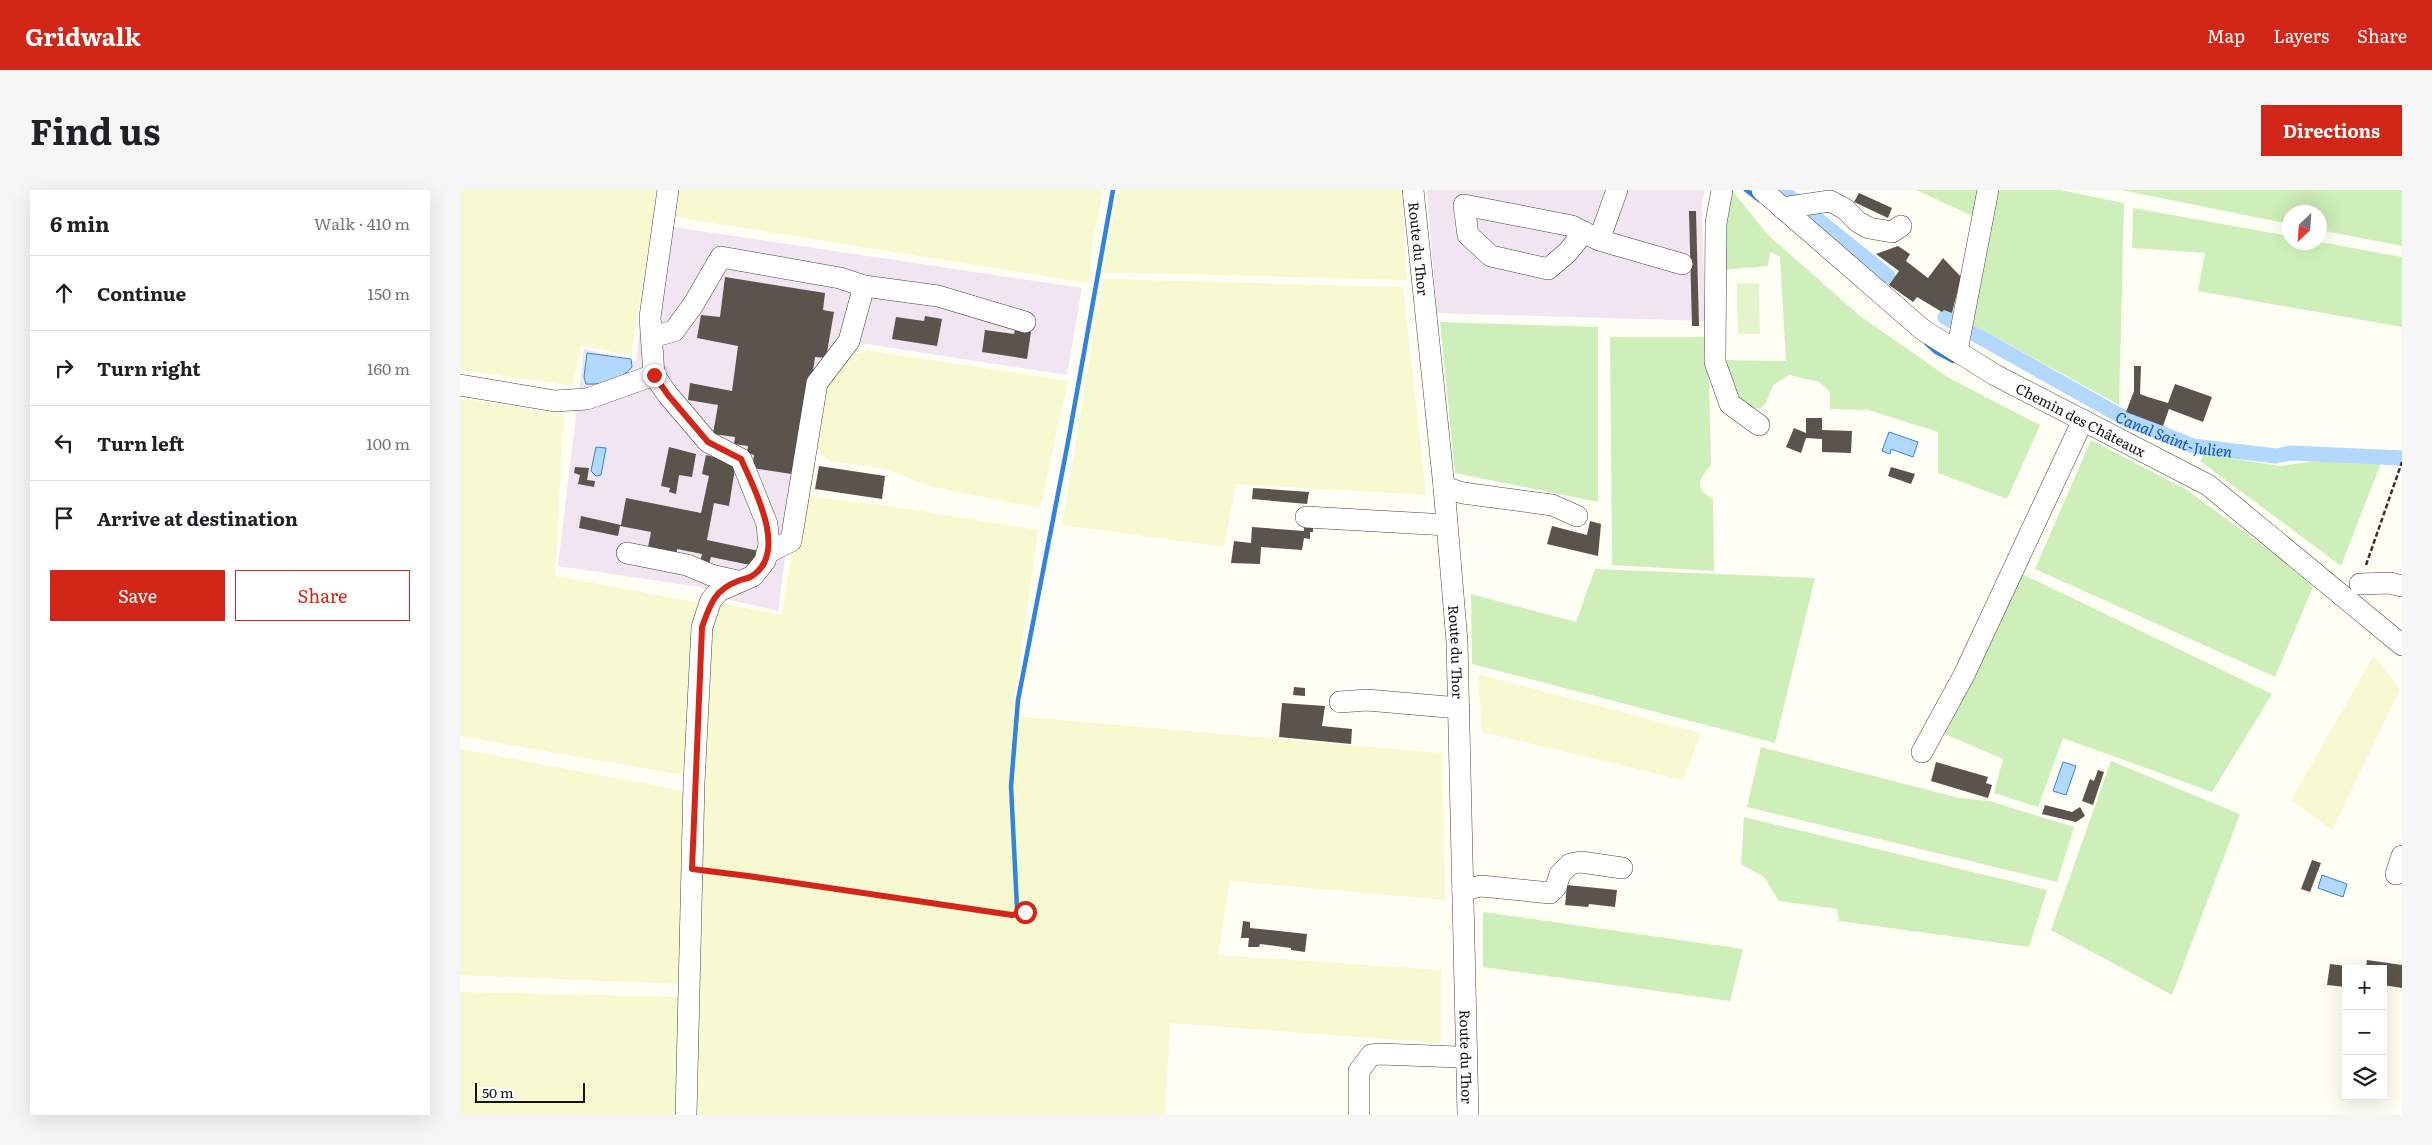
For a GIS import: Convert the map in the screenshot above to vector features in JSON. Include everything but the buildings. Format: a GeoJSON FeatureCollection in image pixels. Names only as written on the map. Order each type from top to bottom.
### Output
{"type":"FeatureCollection","features":[{"type":"Feature","properties":{"kind":"street"},"geometry":{"type":"LineString","coordinates":[[668,190],[650,317],[654,375],[668,395],[708,442],[741,459],[767,524],[769,545],[765,562],[753,576],[736,581],[719,590],[711,600],[702,627],[692,869],[686,1115]]}},
{"type":"Feature","properties":{"kind":"street","name":"Route du Thor"},"geometry":{"type":"LineString","coordinates":[[1413,190],[1444,487],[1457,642],[1468,1115]]}},
{"type":"Feature","properties":{"kind":"street"},"geometry":{"type":"LineString","coordinates":[[1617,190],[1592,236],[1548,269],[1491,256],[1468,235],[1464,204],[1572,226],[1592,236],[1682,264]]}},
{"type":"Feature","properties":{"kind":"street"},"geometry":{"type":"LineString","coordinates":[[1722,190],[1716,223],[1715,362],[1730,404],[1759,425]]}},
{"type":"Feature","properties":{"kind":"street","name":"Chemin des Châteaux"},"geometry":{"type":"LineString","coordinates":[[1762,190],[1923,330],[1995,374],[2208,485],[2402,645]]}},
{"type":"Feature","properties":{"kind":"street"},"geometry":{"type":"LineString","coordinates":[[1957,351],[1988,190]]}},
{"type":"Feature","properties":{"kind":"street"},"geometry":{"type":"LineString","coordinates":[[1782,208],[1826,195],[1845,209],[1858,222],[1869,228],[1892,232],[1901,226]]}},
{"type":"Feature","properties":{"kind":"street"},"geometry":{"type":"LineString","coordinates":[[652,337],[674,331],[693,306],[721,257],[840,278],[864,286],[938,296],[1025,322]]}},
{"type":"Feature","properties":{"kind":"street"},"geometry":{"type":"LineString","coordinates":[[767,553],[791,541],[817,383],[849,341],[864,286]]}},
{"type":"Feature","properties":{"kind":"street"},"geometry":{"type":"LineString","coordinates":[[460,385],[554,401],[587,399],[654,375]]}},
{"type":"Feature","properties":{"kind":"street"},"geometry":{"type":"LineString","coordinates":[[1922,752],[1964,675],[2083,420]]}},
{"type":"Feature","properties":{"kind":"street"},"geometry":{"type":"LineString","coordinates":[[1444,487],[1463,492],[1552,505],[1577,516]]}},
{"type":"Feature","properties":{"kind":"street"},"geometry":{"type":"LineString","coordinates":[[1306,517],[1447,525]]}},
{"type":"Feature","properties":{"kind":"street"},"geometry":{"type":"LineString","coordinates":[[627,554],[687,565],[711,575],[736,581]]}},
{"type":"Feature","properties":{"kind":"street"},"geometry":{"type":"LineString","coordinates":[[2360,584],[2390,583],[2402,586]]}},
{"type":"Feature","properties":{"kind":"street"},"geometry":{"type":"LineString","coordinates":[[1340,702],[1367,700],[1459,708]]}},
{"type":"Feature","properties":{"kind":"street"},"geometry":{"type":"LineString","coordinates":[[1463,890],[1481,886],[1550,893],[1556,887],[1560,874],[1570,864],[1581,862],[1622,868]]}},
{"type":"Feature","properties":{"kind":"street"},"geometry":{"type":"LineString","coordinates":[[1360,1115],[1359,1071],[1371,1055],[1458,1057],[1466,1055]]}},
{"type":"Feature","properties":{"kind":"path"},"geometry":{"type":"LineString","coordinates":[[2360,584],[2402,462]]}},
{"type":"Feature","properties":{"kind":"path"},"geometry":{"type":"LineString","coordinates":[[692,869],[1012,915],[1025,912]]}},
{"type":"Feature","properties":{"kind":"shaded area"},"geometry":{"type":"Polygon","coordinates":[[[1427,190],[1705,190],[1702,203],[1705,321],[1437,313],[1427,190]]]}},
{"type":"Feature","properties":{"kind":"shaded area"},"geometry":{"type":"Polygon","coordinates":[[[653,224],[1082,288],[1067,375],[866,344],[833,353],[795,484],[778,611],[722,598],[700,587],[558,566],[584,349],[636,362],[653,224]]]}},
{"type":"Feature","properties":{"kind":"green space"},"geometry":{"type":"Polygon","coordinates":[[[460,190],[657,190],[631,356],[581,345],[573,386],[460,370],[460,190]]]}},
{"type":"Feature","properties":{"kind":"green space"},"geometry":{"type":"Polygon","coordinates":[[[677,190],[1103,190],[1091,253],[1089,283],[674,217],[677,190]]]}},
{"type":"Feature","properties":{"kind":"green space"},"geometry":{"type":"Polygon","coordinates":[[[1119,190],[1401,190],[1407,280],[1103,272],[1119,190]]]}},
{"type":"Feature","properties":{"kind":"green space"},"geometry":{"type":"Polygon","coordinates":[[[1732,190],[1767,234],[1860,316],[1949,378],[2040,425],[2007,499],[1938,473],[1938,432],[1868,410],[1830,409],[1830,392],[1819,382],[1789,375],[1773,385],[1766,403],[1760,409],[1750,407],[1737,398],[1727,378],[1724,360],[1786,361],[1780,257],[1770,252],[1768,266],[1723,270],[1722,225],[1732,190]]]}},
{"type":"Feature","properties":{"kind":"green space"},"geometry":{"type":"Polygon","coordinates":[[[1916,190],[1980,190],[1975,217],[1916,190]]]}},
{"type":"Feature","properties":{"kind":"green space"},"geometry":{"type":"Polygon","coordinates":[[[1992,190],[2060,190],[2124,203],[2119,405],[1968,322],[1992,190]]]}},
{"type":"Feature","properties":{"kind":"green space"},"geometry":{"type":"Polygon","coordinates":[[[2121,190],[2402,190],[2402,246],[2327,231],[2327,205],[2282,205],[2282,223],[2121,190]]]}},
{"type":"Feature","properties":{"kind":"green space"},"geometry":{"type":"Polygon","coordinates":[[[2133,208],[2282,235],[2282,250],[2327,250],[2327,243],[2402,257],[2402,327],[2198,291],[2205,253],[2132,248],[2133,208]]]}},
{"type":"Feature","properties":{"kind":"green space"},"geometry":{"type":"Polygon","coordinates":[[[1103,279],[1403,287],[1426,495],[1236,484],[1224,547],[1062,525],[1103,279]]]}},
{"type":"Feature","properties":{"kind":"green space"},"geometry":{"type":"Polygon","coordinates":[[[1737,283],[1759,283],[1760,334],[1738,334],[1737,283]]]}},
{"type":"Feature","properties":{"kind":"green space"},"geometry":{"type":"Polygon","coordinates":[[[1440,322],[1598,327],[1598,502],[1455,473],[1440,322]]]}},
{"type":"Feature","properties":{"kind":"green space"},"geometry":{"type":"Polygon","coordinates":[[[1610,337],[1708,337],[1711,465],[1703,475],[1700,484],[1703,491],[1713,499],[1714,571],[1612,565],[1610,337]]]}},
{"type":"Feature","properties":{"kind":"green space"},"geometry":{"type":"Polygon","coordinates":[[[866,350],[1068,381],[1040,508],[929,486],[885,469],[830,461],[811,443],[824,389],[845,359],[866,350]]]}},
{"type":"Feature","properties":{"kind":"green space"},"geometry":{"type":"Polygon","coordinates":[[[460,398],[564,414],[555,576],[700,603],[682,775],[460,736],[460,398]]]}},
{"type":"Feature","properties":{"kind":"green space"},"geometry":{"type":"Polygon","coordinates":[[[2091,440],[2187,490],[2288,564],[2313,587],[2275,677],[2035,569],[2091,440]]]}},
{"type":"Feature","properties":{"kind":"green space"},"geometry":{"type":"Polygon","coordinates":[[[2204,454],[2280,466],[2330,459],[2381,463],[2341,566],[2200,461],[2204,454]]]}},
{"type":"Feature","properties":{"kind":"green space"},"geometry":{"type":"Polygon","coordinates":[[[801,496],[883,505],[1038,530],[1012,716],[1442,753],[1445,900],[1230,881],[1218,955],[1441,970],[1441,1043],[1170,1023],[1165,1115],[692,1115],[707,631],[719,603],[782,615],[801,496]]]}},
{"type":"Feature","properties":{"kind":"green space"},"geometry":{"type":"Polygon","coordinates":[[[1595,569],[1815,578],[1775,743],[1472,664],[1471,594],[1576,622],[1595,569]]]}},
{"type":"Feature","properties":{"kind":"green space"},"geometry":{"type":"Polygon","coordinates":[[[2022,574],[2272,694],[2212,792],[2063,738],[2038,807],[1994,793],[2003,759],[1945,734],[2022,574]]]}},
{"type":"Feature","properties":{"kind":"green space"},"geometry":{"type":"Polygon","coordinates":[[[2374,655],[2400,690],[2332,830],[2291,800],[2374,655]]]}},
{"type":"Feature","properties":{"kind":"green space"},"geometry":{"type":"Polygon","coordinates":[[[1478,674],[1701,733],[1683,780],[1482,732],[1478,674]]]}},
{"type":"Feature","properties":{"kind":"green space"},"geometry":{"type":"Polygon","coordinates":[[[1761,747],[1959,798],[1989,801],[2074,827],[2057,882],[1747,807],[1761,747]]]}},
{"type":"Feature","properties":{"kind":"green space"},"geometry":{"type":"Polygon","coordinates":[[[460,749],[684,791],[682,984],[460,975],[460,749]]]}},
{"type":"Feature","properties":{"kind":"green space"},"geometry":{"type":"Polygon","coordinates":[[[2111,761],[2240,814],[2172,995],[2051,930],[2111,761]]]}},
{"type":"Feature","properties":{"kind":"green space"},"geometry":{"type":"Polygon","coordinates":[[[1744,817],[2047,890],[2029,947],[1839,921],[1837,909],[1779,901],[1764,877],[1741,864],[1744,817]]]}},
{"type":"Feature","properties":{"kind":"green space"},"geometry":{"type":"Polygon","coordinates":[[[1483,912],[1743,949],[1730,1001],[1483,967],[1483,912]]]}},
{"type":"Feature","properties":{"kind":"green space"},"geometry":{"type":"Polygon","coordinates":[[[460,992],[678,997],[675,1115],[460,1115],[460,992]]]}},
{"type":"Feature","properties":{"kind":"water"},"geometry":{"type":"Polygon","coordinates":[[[587,353],[631,359],[632,367],[628,372],[611,381],[599,384],[586,384],[584,377],[587,353]]]}},
{"type":"Feature","properties":{"kind":"water"},"geometry":{"type":"Polygon","coordinates":[[[1889,432],[1918,442],[1913,457],[1891,449],[1890,454],[1882,451],[1889,432]]]}},
{"type":"Feature","properties":{"kind":"water"},"geometry":{"type":"Polygon","coordinates":[[[596,447],[606,448],[601,475],[596,476],[591,471],[596,447]]]}},
{"type":"Feature","properties":{"kind":"water"},"geometry":{"type":"Polygon","coordinates":[[[2063,762],[2076,766],[2066,795],[2053,791],[2063,762]]]}},
{"type":"Feature","properties":{"kind":"water"},"geometry":{"type":"Polygon","coordinates":[[[2322,875],[2347,884],[2343,897],[2318,888],[2322,875]]]}},
{"type":"Feature","properties":{"kind":"waterway"},"geometry":{"type":"LineString","coordinates":[[1017,908],[1011,786],[1018,700],[1068,442],[1113,190]]}},
{"type":"Feature","properties":{"kind":"waterway"},"geometry":{"type":"LineString","coordinates":[[1746,190],[1759,200]]}},
{"type":"Feature","properties":{"kind":"waterway","name":"Canal Saint-Julien"},"geometry":{"type":"LineString","coordinates":[[1781,190],[1888,276]]}},
{"type":"Feature","properties":{"kind":"waterway","name":"Canal Saint-Julien"},"geometry":{"type":"LineString","coordinates":[[1945,317],[1957,324]]}},
{"type":"Feature","properties":{"kind":"waterway","name":"Canal Saint-Julien"},"geometry":{"type":"LineString","coordinates":[[1969,331],[2126,419],[2193,446],[2276,456],[2291,453],[2402,458]]}},
{"type":"Feature","properties":{"kind":"waterway"},"geometry":{"type":"LineString","coordinates":[[1926,343],[1936,352],[1953,361]]}},
{"type":"Feature","properties":{"kind":"route"},"geometry":{"type":"LineString","coordinates":[[654,375],[668,395],[708,442],[741,459],[767,524],[769,545],[765,562],[753,576],[736,581],[719,590],[711,600],[702,627],[699,659],[692,869],[1012,915],[1025,912]]}}]}
